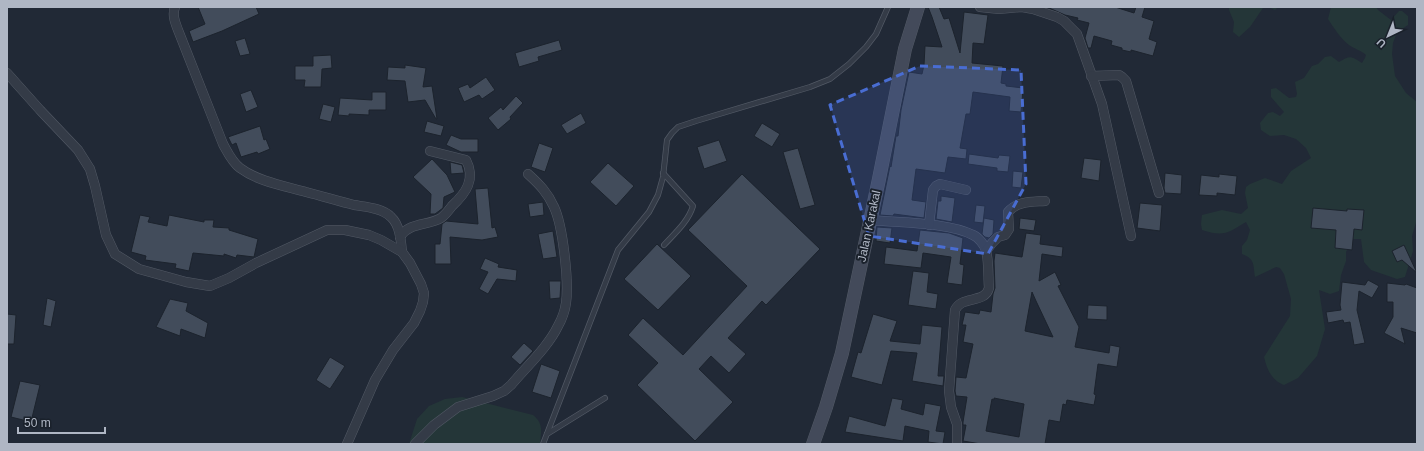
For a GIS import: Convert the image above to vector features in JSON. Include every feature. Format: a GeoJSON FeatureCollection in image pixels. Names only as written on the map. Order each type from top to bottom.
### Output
{"type":"FeatureCollection","features":[{"type":"Feature","properties":{"kind":"main road","name":"Jalan Karakal"},"geometry":{"type":"LineString","coordinates":[[813,444],[842,353],[905,49],[918,7]]}},
{"type":"Feature","properties":{"kind":"street"},"geometry":{"type":"LineString","coordinates":[[175,7],[174,20],[222,144],[239,167],[247,173],[268,182],[380,211],[392,217],[400,237],[402,252]]}},
{"type":"Feature","properties":{"kind":"street"},"geometry":{"type":"LineString","coordinates":[[980,7],[999,9],[1028,8],[1048,13],[1064,21],[1077,34],[1102,104],[1132,236]]}},
{"type":"Feature","properties":{"kind":"street"},"geometry":{"type":"LineString","coordinates":[[7,73],[78,150],[90,169],[106,235],[114,254],[139,269],[186,282],[210,286],[327,230],[345,230],[369,235],[402,252],[410,263],[421,284],[424,292],[423,302],[414,323],[393,350],[375,380],[347,444]]}},
{"type":"Feature","properties":{"kind":"street"},"geometry":{"type":"LineString","coordinates":[[1091,76],[1118,75],[1122,76],[1126,81],[1159,193]]}},
{"type":"Feature","properties":{"kind":"street"},"geometry":{"type":"LineString","coordinates":[[400,237],[403,232],[414,225],[428,224],[442,217],[463,196],[469,184],[470,168],[466,160],[458,156],[430,151]]}},
{"type":"Feature","properties":{"kind":"street"},"geometry":{"type":"LineString","coordinates":[[415,444],[434,425],[458,407],[493,396],[504,391],[511,385],[551,338],[562,317],[566,304],[568,286],[558,216],[544,188],[528,174]]}},
{"type":"Feature","properties":{"kind":"street"},"geometry":{"type":"LineString","coordinates":[[929,225],[933,190],[936,186],[940,184],[966,190]]}},
{"type":"Feature","properties":{"kind":"street"},"geometry":{"type":"LineString","coordinates":[[986,251],[998,237],[1005,235],[1009,229],[1008,212],[1012,207],[1021,203],[1045,201]]}},
{"type":"Feature","properties":{"kind":"street"},"geometry":{"type":"LineString","coordinates":[[870,220],[929,225],[960,230],[974,235],[980,240],[986,251],[989,288],[987,293],[984,296],[962,302],[955,310],[949,391],[951,407],[957,424],[957,444]]}},
{"type":"Feature","properties":{"kind":"lane"},"geometry":{"type":"LineString","coordinates":[[543,444],[618,250],[653,205],[661,187],[667,140],[672,133],[678,127],[696,120],[810,87],[830,79],[849,64],[866,47],[876,34],[888,7]]}},
{"type":"Feature","properties":{"kind":"lane"},"geometry":{"type":"LineString","coordinates":[[663,173],[693,206],[686,221],[664,245]]}},
{"type":"Feature","properties":{"kind":"lane"},"geometry":{"type":"LineString","coordinates":[[547,434],[605,398]]}},
{"type":"Feature","properties":{"kind":"highlighted area"},"geometry":{"type":"Polygon","coordinates":[[[920,66],[1021,70],[1026,184],[988,254],[869,236],[830,105],[920,66]]]}},
{"type":"Feature","properties":{"kind":"shaded area"},"geometry":{"type":"Polygon","coordinates":[[[1229,7],[1268,7],[1263,8],[1250,27],[1239,37],[1233,32],[1234,22],[1229,7]]]}},
{"type":"Feature","properties":{"kind":"shaded area"},"geometry":{"type":"Polygon","coordinates":[[[1268,7],[1278,7],[1275,10],[1268,7]]]}},
{"type":"Feature","properties":{"kind":"shaded area"},"geometry":{"type":"Polygon","coordinates":[[[1331,7],[1376,7],[1391,20],[1399,11],[1402,11],[1408,16],[1408,25],[1397,32],[1393,43],[1392,54],[1395,76],[1406,93],[1417,102],[1417,219],[1412,236],[1413,251],[1405,277],[1397,279],[1371,270],[1364,262],[1361,239],[1353,239],[1346,252],[1346,261],[1341,275],[1339,291],[1330,294],[1319,290],[1325,329],[1317,356],[1298,378],[1284,385],[1270,374],[1264,357],[1290,316],[1291,299],[1284,274],[1280,268],[1276,267],[1255,277],[1253,262],[1242,254],[1242,246],[1247,240],[1250,230],[1246,222],[1226,233],[1209,232],[1202,230],[1202,215],[1222,210],[1241,214],[1248,208],[1245,193],[1246,187],[1265,178],[1282,184],[1291,171],[1311,158],[1306,148],[1296,139],[1284,135],[1270,136],[1261,130],[1260,123],[1268,113],[1273,112],[1280,116],[1284,112],[1271,97],[1271,89],[1276,88],[1289,98],[1296,97],[1295,82],[1304,78],[1312,66],[1318,64],[1325,57],[1331,56],[1339,62],[1350,57],[1362,63],[1366,55],[1346,42],[1337,33],[1328,19],[1331,7]]]}},
{"type":"Feature","properties":{"kind":"shaded area"},"geometry":{"type":"Polygon","coordinates":[[[462,397],[533,415],[540,425],[540,444],[409,444],[417,419],[429,406],[445,399],[462,397]]]}},
{"type":"Feature","properties":{"kind":"building"},"geometry":{"type":"Polygon","coordinates":[[[198,7],[256,7],[259,14],[193,42],[189,31],[205,24],[198,7]]]}},
{"type":"Feature","properties":{"kind":"building"},"geometry":{"type":"Polygon","coordinates":[[[928,7],[939,7],[944,19],[949,18],[960,53],[964,12],[988,15],[984,44],[973,43],[972,63],[1003,66],[1001,83],[1006,84],[1006,86],[1023,88],[1021,112],[1009,111],[1010,97],[973,92],[970,114],[966,114],[960,148],[967,149],[966,159],[948,157],[945,173],[916,169],[912,200],[926,202],[924,218],[894,214],[893,216],[880,215],[890,166],[891,167],[896,136],[898,136],[901,110],[909,72],[922,74],[925,46],[942,47],[928,7]]]}},
{"type":"Feature","properties":{"kind":"building"},"geometry":{"type":"Polygon","coordinates":[[[1047,7],[1115,7],[1134,13],[1136,7],[1145,7],[1142,17],[1154,21],[1149,39],[1157,42],[1153,56],[1131,50],[1131,52],[1122,50],[1122,48],[1111,45],[1112,41],[1094,36],[1091,48],[1088,48],[1085,38],[1089,23],[1077,20],[1078,18],[1065,15],[1047,7]]]}},
{"type":"Feature","properties":{"kind":"building"},"geometry":{"type":"Polygon","coordinates":[[[245,38],[250,54],[240,56],[235,41],[245,38]]]}},
{"type":"Feature","properties":{"kind":"building"},"geometry":{"type":"Polygon","coordinates":[[[559,40],[562,50],[538,57],[539,61],[519,67],[515,53],[559,40]]]}},
{"type":"Feature","properties":{"kind":"building"},"geometry":{"type":"Polygon","coordinates":[[[331,55],[332,68],[322,69],[321,87],[304,87],[305,80],[295,80],[295,66],[313,66],[313,56],[331,55]]]}},
{"type":"Feature","properties":{"kind":"building"},"geometry":{"type":"Polygon","coordinates":[[[405,65],[426,68],[423,87],[432,86],[437,119],[425,100],[408,102],[405,81],[387,80],[388,67],[405,68],[405,65]]]}},
{"type":"Feature","properties":{"kind":"building"},"geometry":{"type":"Polygon","coordinates":[[[486,77],[495,90],[482,99],[479,95],[464,102],[458,88],[468,84],[470,88],[486,77]]]}},
{"type":"Feature","properties":{"kind":"building"},"geometry":{"type":"Polygon","coordinates":[[[251,90],[258,107],[246,112],[240,94],[251,90]]]}},
{"type":"Feature","properties":{"kind":"building"},"geometry":{"type":"Polygon","coordinates":[[[372,92],[386,92],[386,110],[369,110],[369,115],[338,115],[340,98],[372,100],[372,92]]]}},
{"type":"Feature","properties":{"kind":"building"},"geometry":{"type":"Polygon","coordinates":[[[516,96],[523,103],[510,117],[511,119],[498,130],[488,118],[501,107],[503,110],[516,96]]]}},
{"type":"Feature","properties":{"kind":"building"},"geometry":{"type":"Polygon","coordinates":[[[323,104],[335,107],[331,122],[319,119],[323,104]]]}},
{"type":"Feature","properties":{"kind":"building"},"geometry":{"type":"Polygon","coordinates":[[[581,113],[586,123],[567,134],[561,125],[581,113]]]}},
{"type":"Feature","properties":{"kind":"building"},"geometry":{"type":"Polygon","coordinates":[[[427,121],[444,126],[441,136],[424,132],[427,121]]]}},
{"type":"Feature","properties":{"kind":"building"},"geometry":{"type":"Polygon","coordinates":[[[762,123],[780,134],[772,147],[754,136],[762,123]]]}},
{"type":"Feature","properties":{"kind":"building"},"geometry":{"type":"Polygon","coordinates":[[[260,126],[264,140],[266,139],[270,149],[258,154],[257,152],[241,157],[236,143],[232,145],[228,137],[260,126]]]}},
{"type":"Feature","properties":{"kind":"building"},"geometry":{"type":"Polygon","coordinates":[[[451,135],[461,139],[478,139],[478,152],[461,152],[446,145],[451,135]]]}},
{"type":"Feature","properties":{"kind":"building"},"geometry":{"type":"Polygon","coordinates":[[[719,140],[727,161],[704,169],[697,147],[719,140]]]}},
{"type":"Feature","properties":{"kind":"building"},"geometry":{"type":"Polygon","coordinates":[[[539,143],[553,148],[545,172],[531,167],[539,143]]]}},
{"type":"Feature","properties":{"kind":"building"},"geometry":{"type":"Polygon","coordinates":[[[798,148],[815,205],[800,209],[783,152],[798,148]]]}},
{"type":"Feature","properties":{"kind":"building"},"geometry":{"type":"Polygon","coordinates":[[[969,154],[998,158],[999,155],[1010,156],[1008,172],[997,171],[997,168],[968,164],[969,154]]]}},
{"type":"Feature","properties":{"kind":"building"},"geometry":{"type":"Polygon","coordinates":[[[1084,158],[1101,160],[1099,181],[1081,178],[1084,158]]]}},
{"type":"Feature","properties":{"kind":"building"},"geometry":{"type":"Polygon","coordinates":[[[432,159],[447,175],[455,192],[444,197],[443,208],[435,214],[430,214],[431,194],[413,177],[432,159]]]}},
{"type":"Feature","properties":{"kind":"building"},"geometry":{"type":"Polygon","coordinates":[[[450,162],[462,165],[464,173],[451,174],[450,162]]]}},
{"type":"Feature","properties":{"kind":"building"},"geometry":{"type":"Polygon","coordinates":[[[608,163],[634,186],[616,206],[590,182],[608,163]]]}},
{"type":"Feature","properties":{"kind":"building"},"geometry":{"type":"Polygon","coordinates":[[[1013,171],[1023,172],[1021,188],[1012,187],[1013,171]]]}},
{"type":"Feature","properties":{"kind":"building"},"geometry":{"type":"Polygon","coordinates":[[[1165,173],[1182,175],[1181,194],[1165,193],[1165,173]]]}},
{"type":"Feature","properties":{"kind":"building"},"geometry":{"type":"Polygon","coordinates":[[[742,174],[820,249],[766,305],[762,301],[728,338],[746,354],[729,373],[711,356],[699,369],[733,402],[695,441],[637,385],[658,363],[628,335],[643,318],[683,355],[747,286],[688,230],[742,174]]]}},
{"type":"Feature","properties":{"kind":"building"},"geometry":{"type":"Polygon","coordinates":[[[1219,174],[1237,176],[1235,195],[1217,193],[1217,196],[1199,195],[1201,175],[1219,177],[1219,174]]]}},
{"type":"Feature","properties":{"kind":"building"},"geometry":{"type":"Polygon","coordinates":[[[488,188],[492,228],[495,227],[498,237],[482,240],[450,237],[451,264],[435,264],[435,244],[440,244],[442,224],[446,221],[478,224],[475,189],[488,188]]]}},
{"type":"Feature","properties":{"kind":"building"},"geometry":{"type":"Polygon","coordinates":[[[941,196],[955,198],[952,222],[936,219],[938,201],[941,201],[941,196]]]}},
{"type":"Feature","properties":{"kind":"building"},"geometry":{"type":"Polygon","coordinates":[[[543,202],[544,215],[530,217],[528,204],[543,202]]]}},
{"type":"Feature","properties":{"kind":"building"},"geometry":{"type":"Polygon","coordinates":[[[1140,203],[1162,205],[1160,231],[1137,228],[1140,203]]]}},
{"type":"Feature","properties":{"kind":"building"},"geometry":{"type":"Polygon","coordinates":[[[976,205],[985,206],[983,223],[974,222],[976,205]]]}},
{"type":"Feature","properties":{"kind":"building"},"geometry":{"type":"Polygon","coordinates":[[[1313,208],[1347,211],[1347,209],[1364,210],[1362,230],[1354,229],[1352,250],[1335,248],[1336,230],[1311,228],[1313,208]]]}},
{"type":"Feature","properties":{"kind":"building"},"geometry":{"type":"Polygon","coordinates":[[[140,215],[150,217],[148,222],[167,226],[169,215],[204,222],[204,220],[214,220],[213,227],[229,228],[229,230],[258,239],[254,257],[237,255],[236,258],[224,254],[224,256],[193,253],[189,271],[175,268],[176,264],[145,260],[146,256],[131,252],[140,215]]]}},
{"type":"Feature","properties":{"kind":"building"},"geometry":{"type":"Polygon","coordinates":[[[984,218],[994,220],[993,234],[989,238],[982,234],[984,218]]]}},
{"type":"Feature","properties":{"kind":"building"},"geometry":{"type":"Polygon","coordinates":[[[1020,218],[1036,220],[1034,231],[1019,229],[1020,218]]]}},
{"type":"Feature","properties":{"kind":"building"},"geometry":{"type":"Polygon","coordinates":[[[877,227],[892,228],[890,243],[876,241],[877,227]]]}},
{"type":"Feature","properties":{"kind":"building"},"geometry":{"type":"Polygon","coordinates":[[[920,230],[949,233],[963,238],[960,264],[964,265],[962,285],[947,283],[951,257],[923,253],[921,268],[884,264],[886,247],[917,251],[920,230]]]}},
{"type":"Feature","properties":{"kind":"building"},"geometry":{"type":"Polygon","coordinates":[[[553,231],[557,257],[543,259],[538,234],[553,231]]]}},
{"type":"Feature","properties":{"kind":"building"},"geometry":{"type":"Polygon","coordinates":[[[1026,233],[1041,235],[1040,244],[1063,247],[1062,257],[1042,254],[1039,281],[1055,272],[1061,285],[1058,286],[1079,327],[1075,347],[1109,353],[1110,345],[1120,347],[1117,367],[1098,364],[1094,405],[1067,400],[1066,405],[1063,404],[1060,422],[1049,420],[1045,444],[981,444],[963,441],[966,425],[963,425],[963,422],[967,397],[956,396],[955,391],[956,377],[966,378],[973,344],[963,342],[966,325],[962,325],[965,312],[979,314],[980,310],[991,312],[995,288],[995,253],[1022,257],[1026,233]],[[1032,292],[1025,331],[1053,337],[1036,301],[1032,292]],[[994,398],[994,400],[992,399],[986,431],[1019,437],[1024,404],[994,398]]]}},
{"type":"Feature","properties":{"kind":"building"},"geometry":{"type":"Polygon","coordinates":[[[657,244],[691,276],[658,310],[624,279],[657,244]]]}},
{"type":"Feature","properties":{"kind":"building"},"geometry":{"type":"Polygon","coordinates":[[[1404,245],[1417,273],[1402,260],[1397,262],[1392,251],[1404,245]]]}},
{"type":"Feature","properties":{"kind":"building"},"geometry":{"type":"Polygon","coordinates":[[[485,258],[499,264],[498,267],[517,270],[516,281],[497,279],[488,294],[479,289],[488,272],[480,269],[485,258]]]}},
{"type":"Feature","properties":{"kind":"building"},"geometry":{"type":"Polygon","coordinates":[[[913,271],[929,273],[927,292],[938,294],[936,309],[908,305],[913,271]]]}},
{"type":"Feature","properties":{"kind":"building"},"geometry":{"type":"Polygon","coordinates":[[[1368,280],[1379,286],[1372,298],[1359,291],[1357,310],[1365,343],[1354,345],[1350,322],[1344,323],[1343,320],[1328,323],[1326,312],[1341,310],[1342,282],[1365,285],[1368,280]]]}},
{"type":"Feature","properties":{"kind":"building"},"geometry":{"type":"Polygon","coordinates":[[[549,281],[561,281],[560,298],[550,299],[549,281]]]}},
{"type":"Feature","properties":{"kind":"building"},"geometry":{"type":"Polygon","coordinates":[[[1387,283],[1406,284],[1417,288],[1417,333],[1401,328],[1405,344],[1384,333],[1393,317],[1393,302],[1387,302],[1387,283]]]}},
{"type":"Feature","properties":{"kind":"building"},"geometry":{"type":"Polygon","coordinates":[[[47,298],[56,301],[51,327],[43,325],[47,298]]]}},
{"type":"Feature","properties":{"kind":"building"},"geometry":{"type":"Polygon","coordinates":[[[170,299],[188,303],[186,311],[208,323],[205,338],[181,329],[180,336],[156,327],[170,299]]]}},
{"type":"Feature","properties":{"kind":"building"},"geometry":{"type":"Polygon","coordinates":[[[1088,305],[1107,306],[1107,320],[1087,319],[1088,305]]]}},
{"type":"Feature","properties":{"kind":"building"},"geometry":{"type":"Polygon","coordinates":[[[7,314],[16,315],[14,344],[7,344],[7,314]]]}},
{"type":"Feature","properties":{"kind":"building"},"geometry":{"type":"Polygon","coordinates":[[[873,314],[897,321],[890,341],[920,344],[922,325],[942,327],[938,376],[944,376],[943,386],[912,381],[917,353],[891,351],[882,385],[851,377],[858,352],[861,353],[873,314]]]}},
{"type":"Feature","properties":{"kind":"building"},"geometry":{"type":"Polygon","coordinates":[[[524,343],[533,351],[520,365],[511,357],[524,343]]]}},
{"type":"Feature","properties":{"kind":"building"},"geometry":{"type":"Polygon","coordinates":[[[330,357],[345,366],[330,389],[316,380],[330,357]]]}},
{"type":"Feature","properties":{"kind":"building"},"geometry":{"type":"Polygon","coordinates":[[[541,364],[560,371],[551,398],[532,392],[541,364]]]}},
{"type":"Feature","properties":{"kind":"building"},"geometry":{"type":"Polygon","coordinates":[[[20,381],[40,385],[31,422],[11,417],[20,381]]]}},
{"type":"Feature","properties":{"kind":"building"},"geometry":{"type":"Polygon","coordinates":[[[892,398],[903,400],[901,409],[923,415],[925,403],[941,406],[936,431],[945,432],[943,444],[928,442],[929,431],[905,426],[903,441],[845,432],[849,416],[885,426],[892,398]]]}}]}
